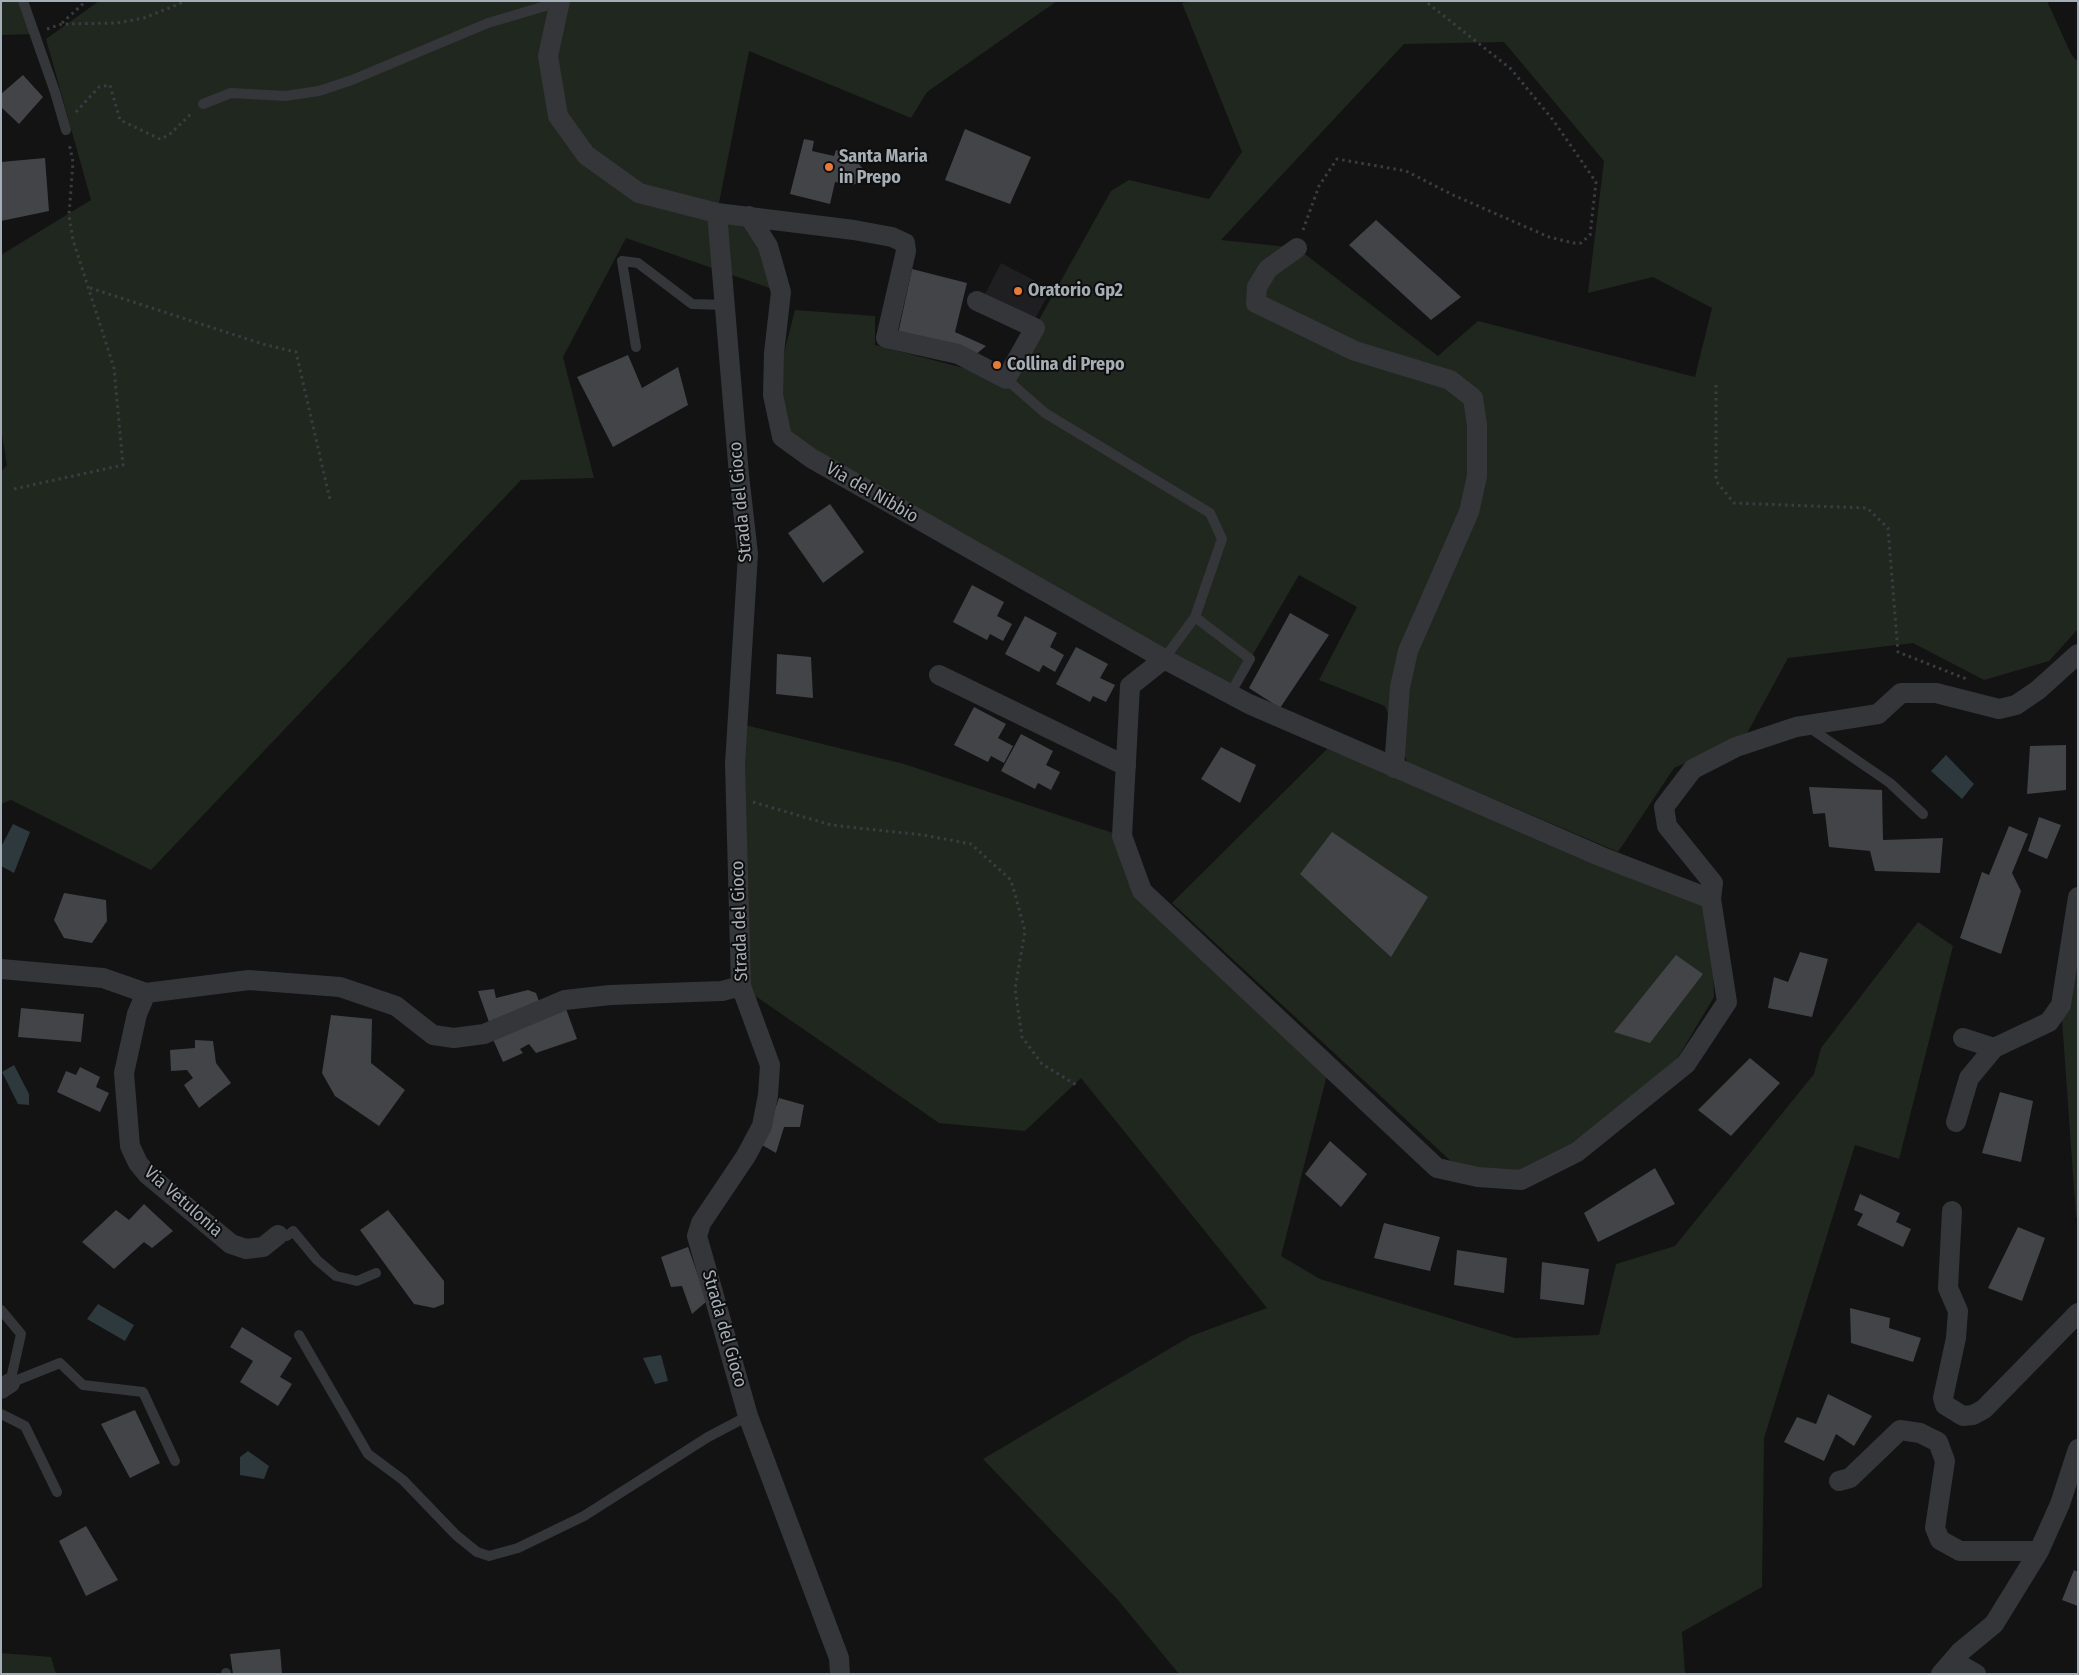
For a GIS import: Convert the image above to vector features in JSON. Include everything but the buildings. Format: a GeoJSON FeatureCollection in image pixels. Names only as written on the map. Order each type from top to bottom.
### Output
{"type":"FeatureCollection","features":[{"type":"Feature","properties":{"kind":"street"},"geometry":{"type":"LineString","coordinates":[[559,2],[548,56],[558,116],[586,155],[640,193],[717,213],[854,230],[892,238],[905,243],[906,251],[886,338],[958,354],[1006,379],[1035,328],[977,300]]}},
{"type":"Feature","properties":{"kind":"street","name":"Strada del Gioco"},"geometry":{"type":"LineString","coordinates":[[717,213],[748,554],[735,764],[741,986],[770,1065],[768,1095],[762,1126],[746,1156],[701,1223],[697,1236],[748,1416],[839,1658],[840,1674]]}},
{"type":"Feature","properties":{"kind":"street","name":"Via del Nibbio"},"geometry":{"type":"LineString","coordinates":[[749,216],[768,246],[781,292],[774,353],[773,395],[782,437],[811,458],[1164,659],[1230,694],[1394,768],[1602,857],[1711,899]]}},
{"type":"Feature","properties":{"kind":"street"},"geometry":{"type":"LineString","coordinates":[[1297,248],[1268,269],[1257,287],[1256,303],[1355,351],[1450,380],[1474,398],[1477,425],[1477,476],[1469,512],[1408,651],[1400,687],[1394,768]]}},
{"type":"Feature","properties":{"kind":"street"},"geometry":{"type":"LineString","coordinates":[[1164,659],[1130,686],[1122,836],[1142,891],[1437,1168],[1478,1177],[1521,1180],[1577,1152],[1686,1064],[1727,1002],[1711,899],[1713,883],[1667,826],[1664,807],[1693,769],[1736,747],[1796,727],[1878,714],[1901,693],[1936,693],[1999,709],[2016,705],[2038,690],[2078,654]]}},
{"type":"Feature","properties":{"kind":"street"},"geometry":{"type":"LineString","coordinates":[[940,675],[1126,766]]}},
{"type":"Feature","properties":{"kind":"street"},"geometry":{"type":"LineString","coordinates":[[1956,1122],[1969,1078],[1994,1048],[2049,1022],[2061,1004],[2078,897]]}},
{"type":"Feature","properties":{"kind":"street"},"geometry":{"type":"LineString","coordinates":[[4,970],[103,978],[146,993],[249,980],[340,987],[396,1006],[433,1034],[454,1038],[484,1034],[565,1000],[610,995],[722,991],[741,986]]}},
{"type":"Feature","properties":{"kind":"street","name":"Via Vetulonia"},"geometry":{"type":"LineString","coordinates":[[146,993],[137,1014],[124,1073],[130,1146],[138,1163],[147,1174],[231,1244],[246,1249],[263,1247],[278,1235]]}},
{"type":"Feature","properties":{"kind":"street"},"geometry":{"type":"LineString","coordinates":[[1964,1038],[1994,1048]]}},
{"type":"Feature","properties":{"kind":"street"},"geometry":{"type":"LineString","coordinates":[[1952,1211],[1948,1288],[1958,1311],[1956,1338],[1943,1398],[1945,1406],[1963,1416],[1972,1415],[1984,1409],[2078,1313]]}},
{"type":"Feature","properties":{"kind":"street"},"geometry":{"type":"LineString","coordinates":[[1839,1481],[1850,1478],[1900,1430],[1920,1433],[1938,1442],[1945,1461],[1935,1528],[1940,1540],[1960,1550],[2039,1551]]}},
{"type":"Feature","properties":{"kind":"street"},"geometry":{"type":"LineString","coordinates":[[1947,1667],[1994,1624],[2039,1551],[2060,1504],[2078,1449]]}},
{"type":"Feature","properties":{"kind":"street"},"geometry":{"type":"LineString","coordinates":[[1947,1667],[1976,1674]]}},
{"type":"Feature","properties":{"kind":"lane"},"geometry":{"type":"LineString","coordinates":[[23,1],[65,126]]}},
{"type":"Feature","properties":{"kind":"lane"},"geometry":{"type":"LineString","coordinates":[[203,104],[231,93],[285,96],[319,91],[352,80],[488,23],[559,2]]}},
{"type":"Feature","properties":{"kind":"lane"},"geometry":{"type":"LineString","coordinates":[[636,348],[622,261],[638,263],[692,304],[725,305]]}},
{"type":"Feature","properties":{"kind":"lane"},"geometry":{"type":"LineString","coordinates":[[1006,379],[1045,413],[1210,513],[1222,539],[1195,617],[1164,659]]}},
{"type":"Feature","properties":{"kind":"lane"},"geometry":{"type":"LineString","coordinates":[[1195,617],[1250,658],[1230,694]]}},
{"type":"Feature","properties":{"kind":"lane"},"geometry":{"type":"LineString","coordinates":[[1806,726],[1890,783],[1923,814]]}},
{"type":"Feature","properties":{"kind":"lane"},"geometry":{"type":"LineString","coordinates":[[278,1235],[287,1236],[293,1231],[317,1260],[336,1276],[357,1281],[376,1272]]}},
{"type":"Feature","properties":{"kind":"lane"},"geometry":{"type":"LineString","coordinates":[[1,1310],[22,1334],[5,1386]]}},
{"type":"Feature","properties":{"kind":"lane"},"geometry":{"type":"LineString","coordinates":[[299,1334],[368,1454],[403,1480],[456,1536],[477,1552],[489,1556],[518,1548],[584,1516],[708,1437],[748,1416]]}},
{"type":"Feature","properties":{"kind":"lane"},"geometry":{"type":"LineString","coordinates":[[5,1386],[60,1363],[83,1385],[143,1392],[175,1461]]}},
{"type":"Feature","properties":{"kind":"lane"},"geometry":{"type":"LineString","coordinates":[[1,1414],[26,1426],[57,1492]]}},
{"type":"Feature","properties":{"kind":"path"},"geometry":{"type":"LineString","coordinates":[[62,24],[86,1]]}},
{"type":"Feature","properties":{"kind":"path"},"geometry":{"type":"LineString","coordinates":[[35,34],[62,24],[118,24],[144,18],[186,1]]}},
{"type":"Feature","properties":{"kind":"path"},"geometry":{"type":"LineString","coordinates":[[1297,248],[1319,186],[1337,159],[1406,171],[1453,195],[1548,237],[1581,243],[1590,235],[1596,182],[1553,120],[1511,69],[1424,1]]}},
{"type":"Feature","properties":{"kind":"path"},"geometry":{"type":"LineString","coordinates":[[14,489],[123,466],[114,368],[73,240],[69,214],[73,162],[65,126],[99,87],[110,85],[120,120],[160,139],[169,135],[186,117],[203,104]]}},
{"type":"Feature","properties":{"kind":"path"},"geometry":{"type":"LineString","coordinates":[[89,288],[266,345],[296,352],[330,500]]}},
{"type":"Feature","properties":{"kind":"path"},"geometry":{"type":"LineString","coordinates":[[1716,385],[1716,481],[1734,503],[1867,508],[1888,528],[1898,652],[1976,683]]}},
{"type":"Feature","properties":{"kind":"path"},"geometry":{"type":"LineString","coordinates":[[736,796],[831,825],[923,835],[971,844],[1011,880],[1025,931],[1015,989],[1022,1038],[1042,1064],[1078,1086]]}},
{"type":"Feature","properties":{"kind":"shaded area"},"geometry":{"type":"Polygon","coordinates":[[[1,1],[23,1],[35,34],[1,35],[1,1]]]}},
{"type":"Feature","properties":{"kind":"shaded area"},"geometry":{"type":"Polygon","coordinates":[[[99,1],[1057,1],[927,92],[911,118],[749,51],[717,213],[749,216],[781,292],[626,238],[563,357],[594,478],[521,480],[151,870],[11,800],[1,804],[1,472],[7,465],[1,429],[1,255],[91,200],[46,39],[99,1]]]}},
{"type":"Feature","properties":{"kind":"shaded area"},"geometry":{"type":"Polygon","coordinates":[[[1192,1],[2047,1],[2071,54],[2078,62],[2078,629],[2049,661],[1984,680],[1913,643],[1788,658],[1745,737],[1674,768],[1618,852],[1407,762],[1385,706],[1319,680],[1357,607],[1299,575],[1230,694],[782,437],[773,395],[795,310],[875,316],[875,345],[1006,379],[1111,191],[1129,180],[1209,199],[1242,152],[1182,3],[1192,1]],[[1504,42],[1404,44],[1221,240],[1297,248],[1438,356],[1478,321],[1695,377],[1712,308],[1653,277],[1588,293],[1604,161],[1504,42]]]}},
{"type":"Feature","properties":{"kind":"shaded area","name":"Oratorio Gp2"},"geometry":{"type":"Polygon","coordinates":[[[1001,263],[1051,289],[1034,321],[985,294],[1001,263]]]}},
{"type":"Feature","properties":{"kind":"shaded area"},"geometry":{"type":"Polygon","coordinates":[[[737,723],[904,764],[1122,836],[1142,891],[1329,1067],[1281,1256],[1320,1279],[1515,1338],[1599,1335],[1616,1264],[1675,1246],[1814,1074],[1821,1048],[1918,922],[1953,946],[1899,1159],[1855,1145],[1764,1438],[1762,1587],[1682,1632],[1685,1674],[1179,1674],[1118,1600],[983,1459],[1191,1336],[1267,1308],[1081,1078],[1025,1131],[939,1123],[741,986],[737,723]]]}},
{"type":"Feature","properties":{"kind":"shaded area"},"geometry":{"type":"Polygon","coordinates":[[[1327,749],[1711,902],[1714,997],[1671,1069],[1529,1176],[1454,1164],[1172,903],[1327,749]]]}},
{"type":"Feature","properties":{"kind":"shaded area"},"geometry":{"type":"Polygon","coordinates":[[[1946,755],[1974,784],[1962,799],[1931,771],[1946,755]]]}},
{"type":"Feature","properties":{"kind":"shaded area"},"geometry":{"type":"Polygon","coordinates":[[[13,824],[30,832],[14,873],[1,866],[1,847],[13,824]]]}},
{"type":"Feature","properties":{"kind":"shaded area"},"geometry":{"type":"Polygon","coordinates":[[[2078,897],[2078,1217],[2076,1217],[2061,1005],[2078,897]]]}},
{"type":"Feature","properties":{"kind":"shaded area"},"geometry":{"type":"Polygon","coordinates":[[[14,1065],[29,1094],[29,1105],[18,1104],[2,1072],[14,1065]]]}},
{"type":"Feature","properties":{"kind":"shaded area"},"geometry":{"type":"Polygon","coordinates":[[[98,1304],[134,1325],[125,1341],[87,1319],[98,1304]]]}},
{"type":"Feature","properties":{"kind":"shaded area"},"geometry":{"type":"Polygon","coordinates":[[[661,1355],[668,1381],[655,1384],[643,1358],[661,1355]]]}},
{"type":"Feature","properties":{"kind":"shaded area"},"geometry":{"type":"Polygon","coordinates":[[[248,1451],[269,1466],[264,1479],[240,1475],[240,1457],[248,1451]]]}},
{"type":"Feature","properties":{"kind":"shaded area"},"geometry":{"type":"Polygon","coordinates":[[[1,1653],[51,1657],[56,1674],[1,1674],[1,1653]]]}},
{"type":"Feature","properties":{"kind":"place","name":"Santa Maria in Prepo"},"geometry":{"type":"Point","coordinates":[829,167]}},
{"type":"Feature","properties":{"kind":"place","name":"Oratorio Gp2"},"geometry":{"type":"Point","coordinates":[1018,291]}},
{"type":"Feature","properties":{"kind":"place","name":"Collina di Prepo"},"geometry":{"type":"Point","coordinates":[997,365]}}]}
